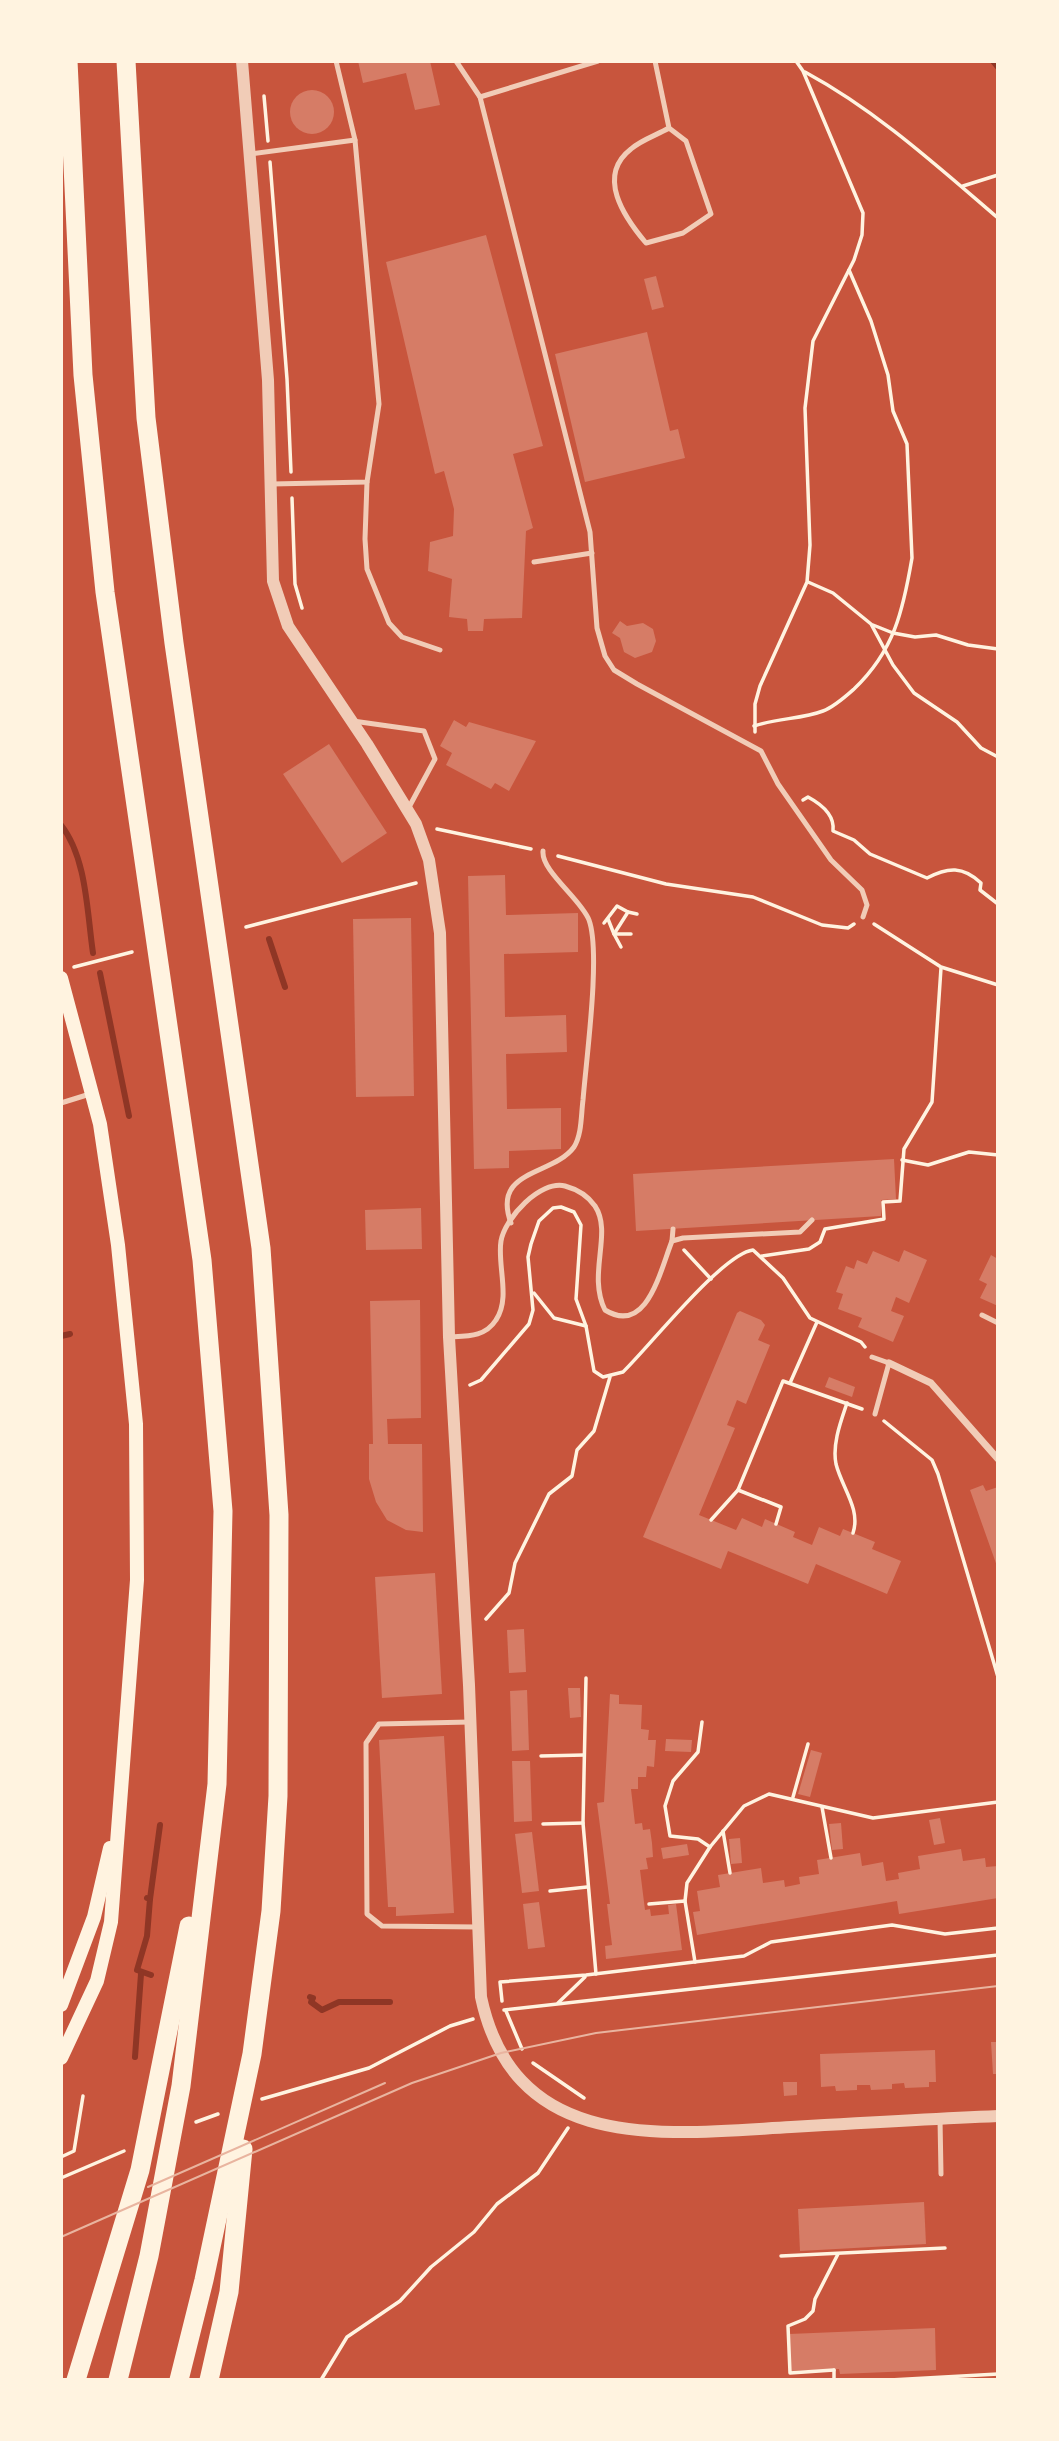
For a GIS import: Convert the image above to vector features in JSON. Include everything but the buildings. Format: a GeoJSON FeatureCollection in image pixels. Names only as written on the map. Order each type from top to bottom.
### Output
{"type":"FeatureCollection","features":[{"type":"Feature","properties":{"kind":"highway"},"geometry":{"type":"LineString","coordinates":[[68,61],[83,375],[105,592],[203,1274],[223,1511],[217,1784],[181,2085],[149,2256],[118,2380]]}},
{"type":"Feature","properties":{"kind":"highway"},"geometry":{"type":"LineString","coordinates":[[126,61],[146,418],[174,643],[261,1248],[279,1515],[278,1796],[271,1911],[252,2053],[229,2292],[209,2380]]}},
{"type":"Feature","properties":{"kind":"highway"},"geometry":{"type":"LineString","coordinates":[[76,2380],[139,2170],[217,1784]]}},
{"type":"Feature","properties":{"kind":"highway"},"geometry":{"type":"LineString","coordinates":[[179,2380],[204,2280],[252,2053]]}},
{"type":"Feature","properties":{"kind":"main road"},"geometry":{"type":"LineString","coordinates":[[61,978],[93,1093],[118,1245],[136,1424],[137,1580],[111,1922],[97,1981],[61,2058]]}},
{"type":"Feature","properties":{"kind":"main road"},"geometry":{"type":"LineString","coordinates":[[61,2005],[94,1917],[121,1796]]}},
{"type":"Feature","properties":{"kind":"street"},"geometry":{"type":"LineString","coordinates":[[242,61],[268,380],[272,581],[288,626],[408,810],[429,860],[440,933],[449,1337],[470,1722],[477,1927],[485,2014],[509,2066],[524,2083],[574,2117],[615,2129],[674,2133],[998,2116]]}},
{"type":"Feature","properties":{"kind":"street"},"geometry":{"type":"LineString","coordinates":[[889,1363],[931,1383],[998,1459]]}},
{"type":"Feature","properties":{"kind":"lane"},"geometry":{"type":"LineString","coordinates":[[336,61],[355,140],[379,404],[367,482],[365,539],[368,569],[388,623],[402,637],[440,650]]}},
{"type":"Feature","properties":{"kind":"lane"},"geometry":{"type":"LineString","coordinates":[[456,61],[480,97],[590,532],[597,628],[605,656],[614,670],[761,751],[794,807],[831,860],[862,890],[867,905],[863,917]]}},
{"type":"Feature","properties":{"kind":"lane"},"geometry":{"type":"LineString","coordinates":[[480,97],[598,61]]}},
{"type":"Feature","properties":{"kind":"lane"},"geometry":{"type":"LineString","coordinates":[[655,61],[669,128],[686,141],[711,214],[683,233],[646,243],[630,225],[612,183],[614,170],[632,148],[669,128]]}},
{"type":"Feature","properties":{"kind":"lane"},"geometry":{"type":"LineString","coordinates":[[251,154],[355,140]]}},
{"type":"Feature","properties":{"kind":"lane"},"geometry":{"type":"LineString","coordinates":[[272,484],[367,482]]}},
{"type":"Feature","properties":{"kind":"lane"},"geometry":{"type":"LineString","coordinates":[[534,562],[593,554]]}},
{"type":"Feature","properties":{"kind":"lane"},"geometry":{"type":"LineString","coordinates":[[350,721],[388,724],[424,731],[435,759],[408,810]]}},
{"type":"Feature","properties":{"kind":"lane"},"geometry":{"type":"LineString","coordinates":[[511,1223],[507,1199],[516,1183],[561,1158],[578,1138],[589,1026],[593,939],[588,919],[577,900],[546,866],[543,851]]}},
{"type":"Feature","properties":{"kind":"lane"},"geometry":{"type":"LineString","coordinates":[[61,1103],[93,1093]]}},
{"type":"Feature","properties":{"kind":"lane"},"geometry":{"type":"LineString","coordinates":[[449,1337],[470,1336],[488,1331],[499,1317],[501,1240],[534,1194],[558,1184],[574,1188],[595,1206],[602,1230],[596,1267],[600,1299],[605,1310],[623,1319],[632,1317],[645,1304],[672,1241],[673,1229]]}},
{"type":"Feature","properties":{"kind":"lane"},"geometry":{"type":"LineString","coordinates":[[672,1241],[683,1238],[800,1232],[812,1220]]}},
{"type":"Feature","properties":{"kind":"lane"},"geometry":{"type":"LineString","coordinates":[[982,1315],[998,1323]]}},
{"type":"Feature","properties":{"kind":"lane"},"geometry":{"type":"LineString","coordinates":[[872,1357],[889,1363],[875,1414]]}},
{"type":"Feature","properties":{"kind":"lane"},"geometry":{"type":"LineString","coordinates":[[470,1722],[379,1724],[366,1743],[367,1914],[382,1926],[477,1927]]}},
{"type":"Feature","properties":{"kind":"lane"},"geometry":{"type":"LineString","coordinates":[[940,2119],[941,2174]]}},
{"type":"Feature","properties":{"kind":"path"},"geometry":{"type":"LineString","coordinates":[[761,751],[754,726],[760,686],[807,582],[810,545],[805,408],[813,341],[849,269],[862,235],[863,213],[803,71],[796,61]]}},
{"type":"Feature","properties":{"kind":"path"},"geometry":{"type":"LineString","coordinates":[[803,71],[849,96],[998,218]]}},
{"type":"Feature","properties":{"kind":"path"},"geometry":{"type":"LineString","coordinates":[[962,187],[998,175]]}},
{"type":"Feature","properties":{"kind":"path"},"geometry":{"type":"LineString","coordinates":[[754,726],[777,718],[824,711],[852,691],[886,652],[912,558],[909,457],[893,411],[888,375],[871,321],[849,269]]}},
{"type":"Feature","properties":{"kind":"path"},"geometry":{"type":"LineString","coordinates":[[807,582],[833,593],[871,624],[893,633],[915,637],[936,635],[968,645],[998,649]]}},
{"type":"Feature","properties":{"kind":"path"},"geometry":{"type":"LineString","coordinates":[[871,624],[914,693],[957,722],[981,748],[998,757]]}},
{"type":"Feature","properties":{"kind":"path"},"geometry":{"type":"LineString","coordinates":[[794,807],[808,797],[822,804],[834,823],[833,831],[854,840],[870,854],[902,864],[913,873],[927,878],[942,870],[958,868],[975,877],[981,883],[980,890],[998,904]]}},
{"type":"Feature","properties":{"kind":"path"},"geometry":{"type":"LineString","coordinates":[[437,829],[543,851],[666,884],[753,897],[821,925],[848,928],[863,917],[941,967],[998,985]]}},
{"type":"Feature","properties":{"kind":"path"},"geometry":{"type":"LineString","coordinates":[[246,927],[424,881]]}},
{"type":"Feature","properties":{"kind":"path"},"geometry":{"type":"LineString","coordinates":[[593,939],[617,906],[637,914]]}},
{"type":"Feature","properties":{"kind":"path"},"geometry":{"type":"LineString","coordinates":[[614,934],[628,912]]}},
{"type":"Feature","properties":{"kind":"path"},"geometry":{"type":"LineString","coordinates":[[607,919],[621,947]]}},
{"type":"Feature","properties":{"kind":"path"},"geometry":{"type":"LineString","coordinates":[[614,934],[631,934]]}},
{"type":"Feature","properties":{"kind":"path"},"geometry":{"type":"LineString","coordinates":[[78,966],[132,952]]}},
{"type":"Feature","properties":{"kind":"path"},"geometry":{"type":"LineString","coordinates":[[762,1256],[809,1249],[820,1242],[825,1228],[884,1219],[883,1202],[900,1201],[904,1149],[932,1102],[941,967]]}},
{"type":"Feature","properties":{"kind":"path"},"geometry":{"type":"LineString","coordinates":[[902,1160],[928,1164],[969,1152],[998,1155]]}},
{"type":"Feature","properties":{"kind":"path"},"geometry":{"type":"LineString","coordinates":[[683,1238],[684,1252],[711,1279]]}},
{"type":"Feature","properties":{"kind":"path"},"geometry":{"type":"LineString","coordinates":[[533,1292],[554,1318],[586,1326]]}},
{"type":"Feature","properties":{"kind":"path"},"geometry":{"type":"LineString","coordinates":[[790,1383],[817,1322]]}},
{"type":"Feature","properties":{"kind":"path"},"geometry":{"type":"LineString","coordinates":[[486,1619],[509,1593],[515,1563],[545,1500],[572,1476],[571,1468],[577,1450],[594,1431],[610,1377]]}},
{"type":"Feature","properties":{"kind":"path"},"geometry":{"type":"LineString","coordinates":[[711,1520],[738,1490],[783,1381],[847,1403],[838,1430],[835,1461],[858,1518],[853,1533]]}},
{"type":"Feature","properties":{"kind":"path"},"geometry":{"type":"LineString","coordinates":[[875,1414],[932,1460],[998,1676]]}},
{"type":"Feature","properties":{"kind":"path"},"geometry":{"type":"LineString","coordinates":[[738,1490],[781,1507],[776,1524]]}},
{"type":"Feature","properties":{"kind":"path"},"geometry":{"type":"LineString","coordinates":[[586,1678],[583,1823],[596,1974]]}},
{"type":"Feature","properties":{"kind":"path"},"geometry":{"type":"LineString","coordinates":[[702,1722],[698,1752],[673,1781],[665,1806],[670,1836],[698,1839],[710,1847]]}},
{"type":"Feature","properties":{"kind":"path"},"geometry":{"type":"LineString","coordinates":[[793,1797],[808,1744]]}},
{"type":"Feature","properties":{"kind":"path"},"geometry":{"type":"LineString","coordinates":[[541,1756],[584,1755]]}},
{"type":"Feature","properties":{"kind":"path"},"geometry":{"type":"LineString","coordinates":[[695,1962],[685,1900],[687,1883],[710,1847],[744,1806],[769,1794],[793,1797],[822,1807],[873,1818],[998,1802]]}},
{"type":"Feature","properties":{"kind":"path"},"geometry":{"type":"LineString","coordinates":[[822,1807],[831,1858]]}},
{"type":"Feature","properties":{"kind":"path"},"geometry":{"type":"LineString","coordinates":[[543,1824],[583,1823]]}},
{"type":"Feature","properties":{"kind":"path"},"geometry":{"type":"LineString","coordinates":[[723,1831],[730,1873]]}},
{"type":"Feature","properties":{"kind":"path"},"geometry":{"type":"LineString","coordinates":[[550,1891],[587,1887]]}},
{"type":"Feature","properties":{"kind":"path"},"geometry":{"type":"LineString","coordinates":[[649,1904],[685,1900]]}},
{"type":"Feature","properties":{"kind":"path"},"geometry":{"type":"LineString","coordinates":[[597,2102],[550,2077],[526,2056],[505,2010],[500,1982],[596,1974],[744,1956],[771,1942],[892,1925],[945,1934],[998,1928]]}},
{"type":"Feature","properties":{"kind":"path"},"geometry":{"type":"LineString","coordinates":[[255,2102],[369,2068],[450,2026],[505,2010],[998,1955]]}},
{"type":"Feature","properties":{"kind":"path"},"geometry":{"type":"LineString","coordinates":[[558,2003],[586,1975]]}},
{"type":"Feature","properties":{"kind":"path"},"geometry":{"type":"LineString","coordinates":[[61,2157],[74,2151],[83,2096]]}},
{"type":"Feature","properties":{"kind":"path"},"geometry":{"type":"LineString","coordinates":[[187,2126],[220,2113]]}},
{"type":"Feature","properties":{"kind":"path"},"geometry":{"type":"LineString","coordinates":[[321,2380],[347,2337],[400,2301],[430,2267],[474,2232],[497,2204],[538,2173],[568,2129]]}},
{"type":"Feature","properties":{"kind":"path"},"geometry":{"type":"LineString","coordinates":[[61,2178],[129,2148]]}},
{"type":"Feature","properties":{"kind":"path"},"geometry":{"type":"LineString","coordinates":[[781,2256],[945,2248]]}},
{"type":"Feature","properties":{"kind":"path"},"geometry":{"type":"LineString","coordinates":[[834,2380],[833,2370],[790,2373],[788,2326],[805,2319],[813,2311],[815,2299],[838,2253]]}},
{"type":"Feature","properties":{"kind":"path"},"geometry":{"type":"LineString","coordinates":[[890,2380],[998,2374]]}},
{"type":"Feature","properties":{"kind":"waterway"},"geometry":{"type":"LineString","coordinates":[[993,61],[998,67]]}},
{"type":"Feature","properties":{"kind":"waterway"},"geometry":{"type":"LineString","coordinates":[[61,825],[70,838],[81,869],[93,953]]}},
{"type":"Feature","properties":{"kind":"waterway"},"geometry":{"type":"LineString","coordinates":[[269,939],[285,987]]}},
{"type":"Feature","properties":{"kind":"waterway"},"geometry":{"type":"LineString","coordinates":[[100,973],[129,1116]]}},
{"type":"Feature","properties":{"kind":"waterway"},"geometry":{"type":"LineString","coordinates":[[61,1336],[70,1334]]}},
{"type":"Feature","properties":{"kind":"waterway"},"geometry":{"type":"LineString","coordinates":[[150,1899],[160,1825]]}},
{"type":"Feature","properties":{"kind":"waterway"},"geometry":{"type":"LineString","coordinates":[[147,1898],[150,1899],[147,1936],[137,1970],[151,1975]]}},
{"type":"Feature","properties":{"kind":"waterway"},"geometry":{"type":"LineString","coordinates":[[135,2057],[141,1974]]}},
{"type":"Feature","properties":{"kind":"waterway"},"geometry":{"type":"LineString","coordinates":[[310,1997],[313,1998],[311,2002],[322,2010],[339,2002],[390,2002]]}},
{"type":"Feature","properties":{"kind":"tram line"},"geometry":{"type":"LineString","coordinates":[[61,2237],[412,2083],[501,2053],[596,2033],[998,1986]]}},
{"type":"Feature","properties":{"kind":"tram line"},"geometry":{"type":"LineString","coordinates":[[148,2187],[385,2083]]}}]}
